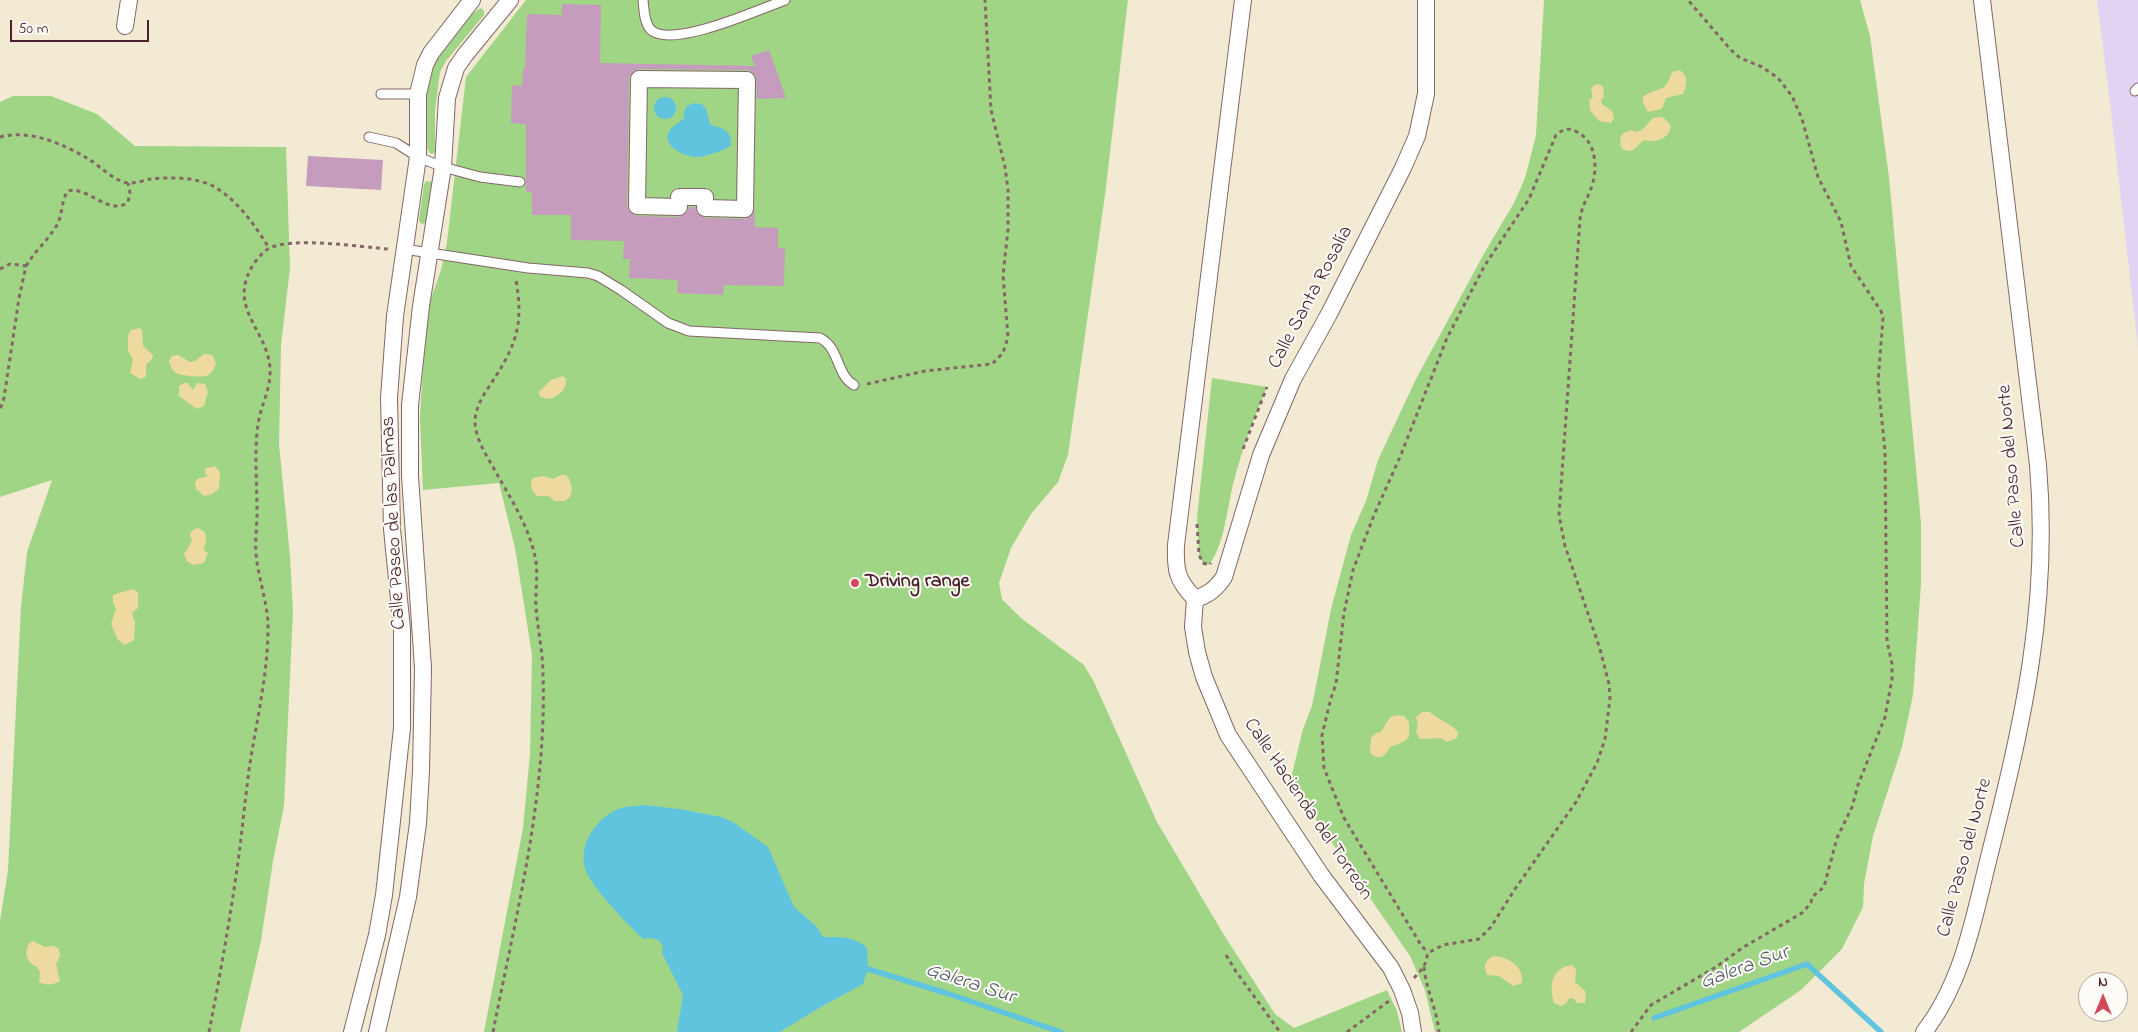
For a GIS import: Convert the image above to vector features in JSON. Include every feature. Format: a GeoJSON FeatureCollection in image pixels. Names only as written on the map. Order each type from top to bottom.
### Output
{"type":"FeatureCollection","features":[{"type":"Feature","properties":{"kind":"street"},"geometry":{"type":"LineString","coordinates":[[125,26],[128,0]]}},
{"type":"Feature","properties":{"kind":"street","name":"Calle Paseo de las Palmas"},"geometry":{"type":"LineString","coordinates":[[352,1032],[377,935],[384,895],[402,728],[402,629],[392,529],[389,398],[404,249],[418,157],[418,94],[425,65],[431,53],[472,0]]}},
{"type":"Feature","properties":{"kind":"street"},"geometry":{"type":"LineString","coordinates":[[1195,599],[1183,586],[1177,575],[1175,562],[1176,545],[1243,0]]}},
{"type":"Feature","properties":{"kind":"street","name":"Calle Santa Rosalía"},"geometry":{"type":"LineString","coordinates":[[1195,599],[1207,595],[1217,588],[1224,578],[1262,454],[1292,379],[1338,297],[1403,168],[1417,136],[1426,94],[1426,0]]}},
{"type":"Feature","properties":{"kind":"street","name":"Calle Paso del Norte"},"geometry":{"type":"LineString","coordinates":[[1924,1032],[1946,997],[1971,932],[2023,717],[2031,673],[2040,594],[2042,528],[2038,465],[1982,0]]}},
{"type":"Feature","properties":{"kind":"street","name":"Calle Paseo de las Palmas"},"geometry":{"type":"LineString","coordinates":[[377,1032],[408,898],[418,823],[423,668],[410,476],[410,405],[443,167],[447,98],[451,81],[465,55],[508,1]]}},
{"type":"Feature","properties":{"kind":"street"},"geometry":{"type":"LineString","coordinates":[[639,79],[747,80],[745,209],[705,208],[705,197],[679,197],[679,207],[637,206],[639,79]]}},
{"type":"Feature","properties":{"kind":"street","name":"Calle Hacienda del Torreón"},"geometry":{"type":"LineString","coordinates":[[1195,599],[1193,627],[1197,652],[1204,677],[1228,735],[1321,875],[1391,968],[1402,990],[1410,1013],[1413,1032]]}},
{"type":"Feature","properties":{"kind":"lane"},"geometry":{"type":"LineString","coordinates":[[643,0],[645,18],[649,28],[654,32],[670,35],[694,32],[785,0]]}},
{"type":"Feature","properties":{"kind":"lane"},"geometry":{"type":"LineString","coordinates":[[381,94],[418,94]]}},
{"type":"Feature","properties":{"kind":"lane"},"geometry":{"type":"LineString","coordinates":[[369,137],[396,142],[418,157],[443,167],[480,177],[520,182]]}},
{"type":"Feature","properties":{"kind":"lane"},"geometry":{"type":"LineString","coordinates":[[404,249],[513,266],[576,271],[598,276],[668,323],[689,331],[820,338],[832,346],[845,377],[854,385]]}},
{"type":"Feature","properties":{"kind":"path"},"geometry":{"type":"LineString","coordinates":[[854,385],[925,371],[985,366],[998,360],[1007,345],[1003,275],[1008,230],[1008,190],[1005,167],[992,110],[985,0]]}},
{"type":"Feature","properties":{"kind":"path"},"geometry":{"type":"LineString","coordinates":[[1631,1032],[1650,1005],[1716,967],[1742,948],[1802,913],[1811,903],[1812,897],[1824,887],[1837,838],[1852,807],[1858,785],[1884,717],[1892,679],[1892,664],[1887,641],[1885,452],[1878,382],[1883,318],[1881,311],[1851,266],[1841,222],[1818,176],[1802,119],[1792,96],[1778,78],[1740,58],[1731,50],[1688,0]]}},
{"type":"Feature","properties":{"kind":"path"},"geometry":{"type":"LineString","coordinates":[[1561,130],[1573,130],[1586,138],[1591,146],[1595,170],[1591,190],[1583,205],[1580,220],[1559,515],[1565,546],[1600,650],[1609,684],[1610,698],[1605,739],[1597,763],[1576,802],[1534,861],[1491,927],[1479,939],[1444,945],[1428,953],[1421,945],[1344,818],[1324,768],[1322,735],[1336,684],[1344,613],[1353,570],[1374,515],[1400,457],[1435,365],[1476,281],[1529,199],[1556,134],[1561,130]]}},
{"type":"Feature","properties":{"kind":"path"},"geometry":{"type":"LineString","coordinates":[[0,137],[23,136],[43,138],[68,148],[90,160],[107,173],[128,183],[170,178],[187,179],[212,186],[243,211],[270,248]]}},
{"type":"Feature","properties":{"kind":"path"},"geometry":{"type":"LineString","coordinates":[[0,410],[4,398],[18,298],[26,266],[55,227],[68,191],[74,190],[102,202],[121,206],[128,202],[130,193],[128,183]]}},
{"type":"Feature","properties":{"kind":"path"},"geometry":{"type":"LineString","coordinates":[[209,1032],[228,928],[250,762],[267,660],[268,624],[256,554],[255,533],[258,430],[271,376],[270,360],[264,343],[246,312],[243,294],[248,274],[261,254],[270,248],[286,244],[299,244],[404,249]]}},
{"type":"Feature","properties":{"kind":"path"},"geometry":{"type":"LineString","coordinates":[[0,269],[10,264],[26,266]]}},
{"type":"Feature","properties":{"kind":"path"},"geometry":{"type":"LineString","coordinates":[[493,1032],[535,812],[542,718],[543,674],[535,597],[537,574],[535,559],[525,526],[478,440],[475,422],[478,406],[507,357],[515,339],[519,323],[520,306],[513,266]]}},
{"type":"Feature","properties":{"kind":"path"},"geometry":{"type":"LineString","coordinates":[[1241,455],[1252,422],[1268,387]]}},
{"type":"Feature","properties":{"kind":"path"},"geometry":{"type":"LineString","coordinates":[[1197,517],[1199,555],[1203,563],[1209,564],[1215,557]]}},
{"type":"Feature","properties":{"kind":"path"},"geometry":{"type":"LineString","coordinates":[[1226,955],[1280,1032]]}},
{"type":"Feature","properties":{"kind":"path"},"geometry":{"type":"LineString","coordinates":[[1424,967],[1425,980],[1435,1008],[1439,1032]]}},
{"type":"Feature","properties":{"kind":"shaded area"},"geometry":{"type":"Polygon","coordinates":[[[2097,0],[2138,0],[2138,347],[2108,86],[2097,0]]]}},
{"type":"Feature","properties":{"kind":"green space"},"geometry":{"type":"Polygon","coordinates":[[[526,0],[1128,0],[1105,195],[1068,455],[1058,482],[1031,514],[1011,548],[999,583],[1002,599],[1021,618],[1084,665],[1094,682],[1157,822],[1224,935],[1275,1014],[1294,1028],[1387,990],[1397,1011],[1402,1032],[484,1032],[523,828],[530,754],[532,655],[515,548],[499,483],[423,490],[420,418],[423,363],[430,301],[441,270],[447,242],[466,77],[526,0]]]}},
{"type":"Feature","properties":{"kind":"green space"},"geometry":{"type":"Polygon","coordinates":[[[1544,0],[1860,0],[1870,36],[1889,177],[1921,523],[1921,584],[1913,695],[1902,747],[1873,836],[1864,884],[1863,907],[1842,949],[1801,990],[1739,1032],[1435,1032],[1425,990],[1410,956],[1290,782],[1303,729],[1312,706],[1331,609],[1351,535],[1366,501],[1378,460],[1416,379],[1486,250],[1514,203],[1525,178],[1536,135],[1544,0]]]}},
{"type":"Feature","properties":{"kind":"green space"},"geometry":{"type":"Polygon","coordinates":[[[481,8],[484,11],[484,15],[446,61],[440,72],[435,111],[435,153],[431,154],[427,148],[425,138],[423,112],[430,67],[453,35],[469,17],[481,8]]]}},
{"type":"Feature","properties":{"kind":"green space"},"geometry":{"type":"Polygon","coordinates":[[[13,96],[51,96],[97,114],[135,146],[286,147],[290,268],[281,345],[279,444],[290,556],[293,611],[284,806],[273,861],[261,941],[240,1032],[0,1032],[0,921],[8,870],[21,607],[27,552],[52,480],[0,497],[0,102],[13,96]]]}},
{"type":"Feature","properties":{"kind":"green space"},"geometry":{"type":"Polygon","coordinates":[[[426,181],[433,182],[426,222],[423,224],[420,223],[419,219],[426,181]]]}},
{"type":"Feature","properties":{"kind":"green space"},"geometry":{"type":"Polygon","coordinates":[[[1212,378],[1267,387],[1238,465],[1223,534],[1215,556],[1209,565],[1203,563],[1199,555],[1197,517],[1212,378]]]}},
{"type":"Feature","properties":{"kind":"sand"},"geometry":{"type":"Polygon","coordinates":[[[1679,70],[1686,77],[1683,94],[1666,98],[1662,109],[1648,112],[1643,103],[1643,97],[1664,87],[1672,72],[1679,70]]]}},
{"type":"Feature","properties":{"kind":"sand"},"geometry":{"type":"Polygon","coordinates":[[[1599,84],[1603,87],[1604,97],[1601,100],[1602,104],[1612,111],[1614,118],[1611,123],[1599,121],[1590,110],[1589,100],[1593,97],[1591,89],[1594,85],[1599,84]]]}},
{"type":"Feature","properties":{"kind":"sand"},"geometry":{"type":"Polygon","coordinates":[[[1653,118],[1664,118],[1671,126],[1665,137],[1653,141],[1644,140],[1631,151],[1621,148],[1620,140],[1622,134],[1631,130],[1636,132],[1642,130],[1653,118]]]}},
{"type":"Feature","properties":{"kind":"sand"},"geometry":{"type":"Polygon","coordinates":[[[140,328],[142,330],[143,346],[153,355],[146,365],[146,377],[140,379],[130,373],[133,359],[128,351],[128,335],[131,330],[140,328]]]}},
{"type":"Feature","properties":{"kind":"sand"},"geometry":{"type":"Polygon","coordinates":[[[204,354],[212,355],[216,363],[212,372],[203,377],[186,376],[176,373],[169,361],[172,356],[178,355],[190,362],[195,361],[204,354]]]}},
{"type":"Feature","properties":{"kind":"sand"},"geometry":{"type":"Polygon","coordinates":[[[563,376],[566,379],[566,383],[562,392],[550,399],[540,397],[539,392],[551,380],[563,376]]]}},
{"type":"Feature","properties":{"kind":"sand"},"geometry":{"type":"Polygon","coordinates":[[[188,383],[193,390],[197,383],[205,384],[208,392],[204,406],[197,409],[179,396],[179,386],[188,383]]]}},
{"type":"Feature","properties":{"kind":"sand"},"geometry":{"type":"Polygon","coordinates":[[[215,466],[220,472],[219,489],[212,494],[204,496],[196,489],[195,483],[197,479],[208,476],[205,473],[205,469],[215,466]]]}},
{"type":"Feature","properties":{"kind":"sand"},"geometry":{"type":"Polygon","coordinates":[[[566,475],[572,489],[570,497],[565,501],[555,501],[548,496],[537,496],[532,490],[531,483],[533,478],[543,476],[553,479],[566,475]]]}},
{"type":"Feature","properties":{"kind":"sand"},"geometry":{"type":"Polygon","coordinates":[[[197,528],[204,531],[206,540],[204,550],[208,553],[204,563],[193,565],[187,561],[184,554],[192,541],[190,534],[197,528]]]}},
{"type":"Feature","properties":{"kind":"sand"},"geometry":{"type":"Polygon","coordinates":[[[132,589],[138,592],[138,608],[132,613],[135,622],[134,640],[125,645],[118,640],[111,624],[116,609],[113,595],[132,589]]]}},
{"type":"Feature","properties":{"kind":"sand"},"geometry":{"type":"Polygon","coordinates":[[[1422,712],[1430,712],[1452,726],[1458,732],[1457,738],[1447,742],[1440,738],[1420,739],[1416,732],[1418,725],[1416,717],[1422,712]]]}},
{"type":"Feature","properties":{"kind":"sand"},"geometry":{"type":"Polygon","coordinates":[[[1404,716],[1409,722],[1409,737],[1403,742],[1390,747],[1382,757],[1376,757],[1370,753],[1371,738],[1376,733],[1381,732],[1390,717],[1404,716]]]}},
{"type":"Feature","properties":{"kind":"sand"},"geometry":{"type":"Polygon","coordinates":[[[33,941],[45,947],[54,946],[59,949],[60,956],[56,964],[60,981],[50,984],[39,982],[40,972],[37,967],[30,963],[26,954],[29,943],[33,941]]]}},
{"type":"Feature","properties":{"kind":"sand"},"geometry":{"type":"Polygon","coordinates":[[[1493,956],[1509,960],[1518,967],[1521,972],[1522,983],[1513,986],[1499,976],[1487,975],[1485,964],[1493,956]]]}},
{"type":"Feature","properties":{"kind":"sand"},"geometry":{"type":"Polygon","coordinates":[[[1572,965],[1576,969],[1575,982],[1586,992],[1585,1003],[1577,1003],[1573,998],[1568,999],[1567,1003],[1561,1006],[1554,1003],[1552,997],[1553,979],[1560,970],[1572,965]]]}},
{"type":"Feature","properties":{"kind":"water"},"geometry":{"type":"Polygon","coordinates":[[[665,97],[673,100],[676,108],[673,116],[665,119],[657,116],[654,108],[657,100],[665,97]]]}},
{"type":"Feature","properties":{"kind":"water"},"geometry":{"type":"Polygon","coordinates":[[[694,103],[702,104],[706,109],[710,124],[728,133],[731,145],[712,154],[699,157],[683,154],[673,148],[668,139],[669,131],[684,118],[687,106],[694,103]]]}},
{"type":"Feature","properties":{"kind":"water"},"geometry":{"type":"Polygon","coordinates":[[[645,805],[721,817],[733,822],[768,847],[794,907],[817,927],[823,937],[852,939],[867,948],[868,969],[863,984],[780,1032],[677,1032],[683,995],[662,953],[663,947],[660,941],[653,938],[643,939],[602,895],[585,868],[584,850],[596,825],[618,809],[645,805]]]}},
{"type":"Feature","properties":{"kind":"building"},"geometry":{"type":"Polygon","coordinates":[[[562,4],[601,5],[600,63],[755,66],[751,56],[769,50],[786,98],[757,99],[756,76],[748,70],[639,69],[631,74],[629,79],[627,206],[629,211],[636,216],[679,217],[687,212],[689,207],[695,207],[697,213],[705,218],[745,219],[753,215],[755,209],[755,227],[778,228],[778,248],[785,248],[784,286],[724,285],[723,295],[677,293],[678,280],[629,278],[630,259],[623,259],[624,241],[571,240],[571,215],[532,215],[532,192],[526,192],[526,124],[511,123],[512,85],[522,86],[523,69],[525,69],[527,14],[562,15],[562,4]]]}},
{"type":"Feature","properties":{"kind":"building"},"geometry":{"type":"Polygon","coordinates":[[[308,156],[383,160],[381,190],[306,186],[308,156]]]}},
{"type":"Feature","properties":{"kind":"waterway","name":"Galera Sur"},"geometry":{"type":"LineString","coordinates":[[1654,1018],[1807,964],[1881,1032]]}},
{"type":"Feature","properties":{"kind":"waterway","name":"Galera Sur"},"geometry":{"type":"LineString","coordinates":[[868,969],[1061,1032]]}},
{"type":"Feature","properties":{"kind":"place","name":"Driving range"},"geometry":{"type":"Point","coordinates":[855,583]}}]}
